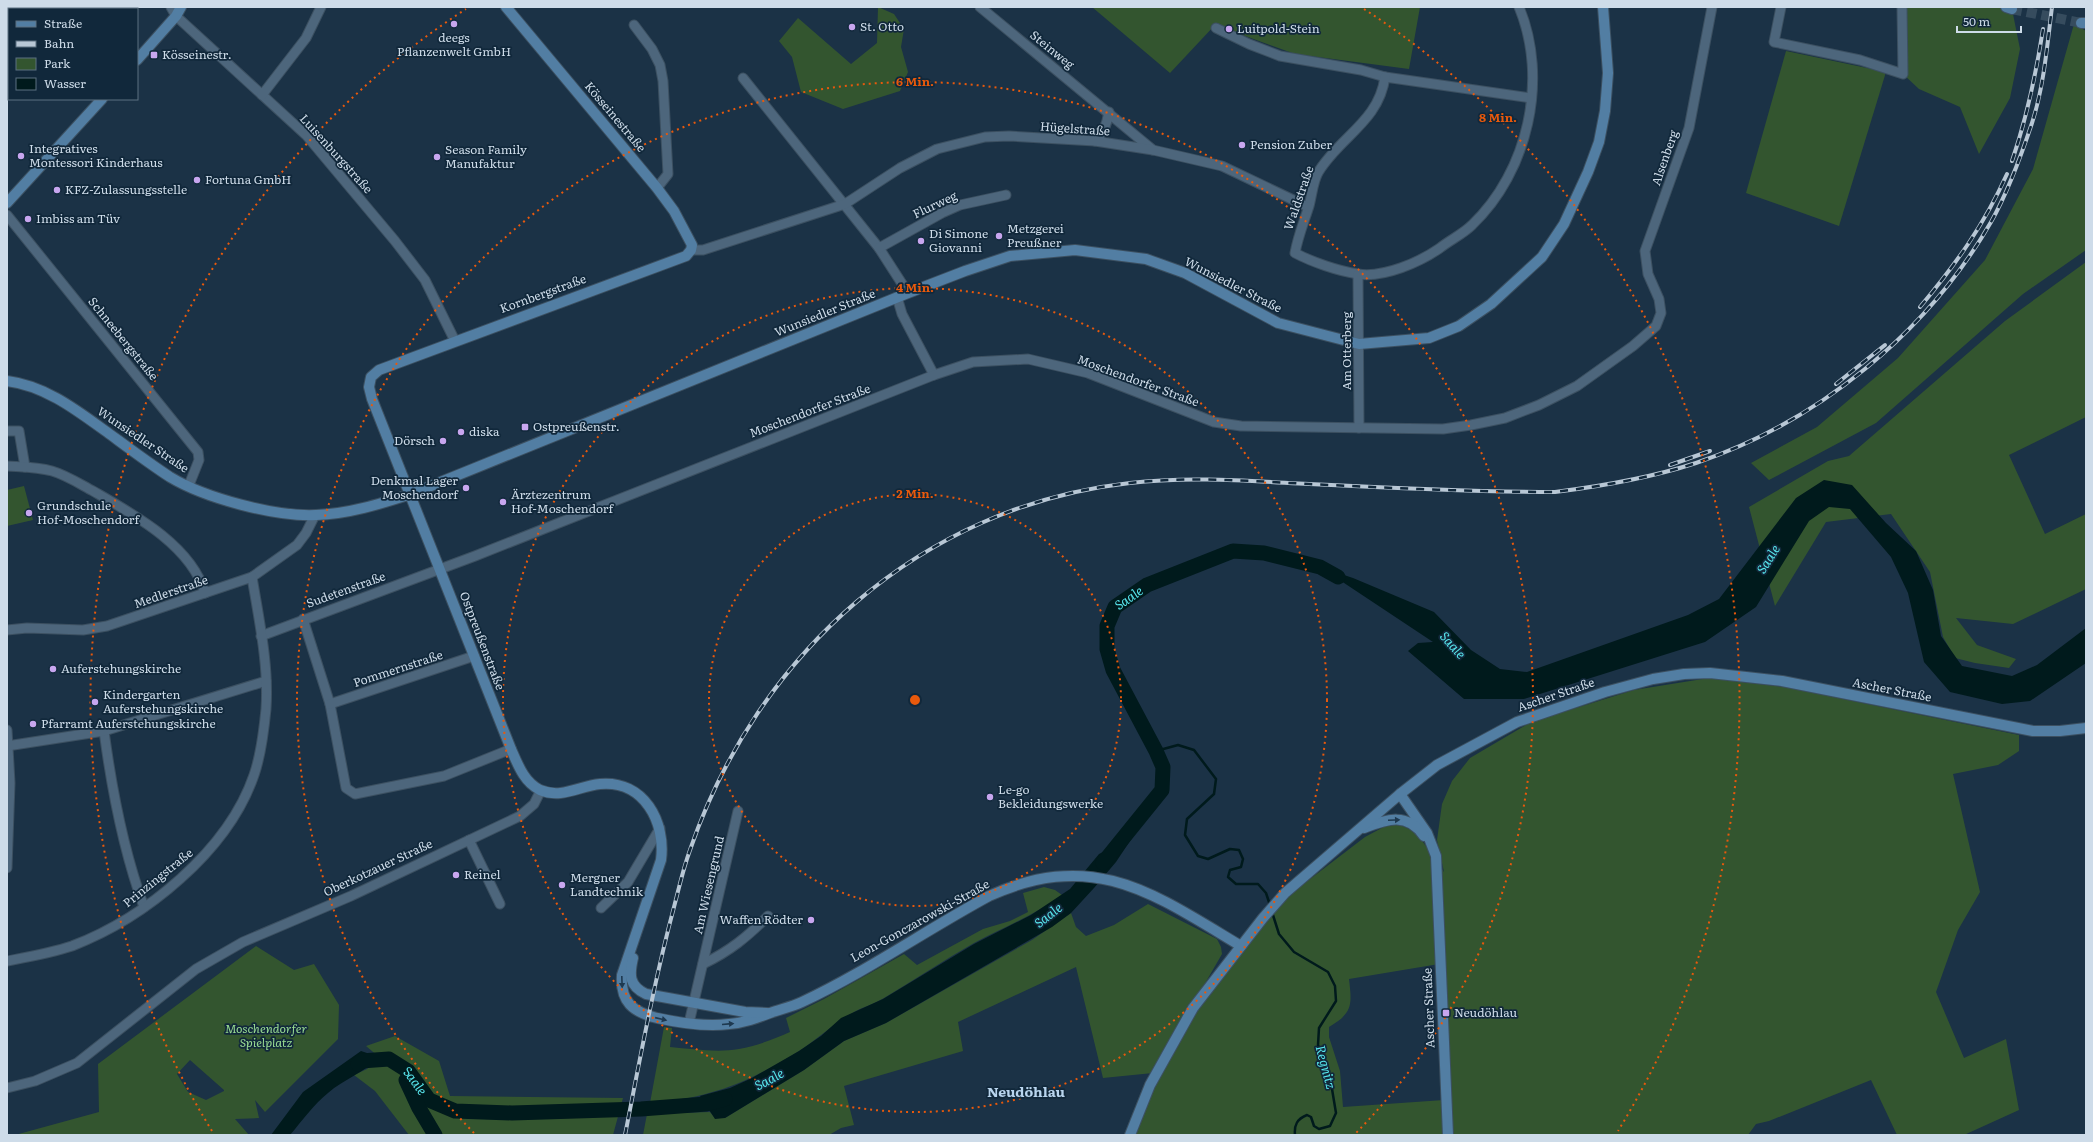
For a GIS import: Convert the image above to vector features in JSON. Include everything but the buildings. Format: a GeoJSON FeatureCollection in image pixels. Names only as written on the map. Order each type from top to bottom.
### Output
{"type":"FeatureCollection","features":[{"type":"Feature","properties":{"kind":"street","name":"Luisenburgstraße"},"geometry":{"type":"LineString","coordinates":[[170,7],[176,16],[307,136],[395,240],[425,280],[455,340]]}},
{"type":"Feature","properties":{"kind":"street"},"geometry":{"type":"LineString","coordinates":[[138,59],[176,16],[181,7]]}},
{"type":"Feature","properties":{"kind":"street"},"geometry":{"type":"LineString","coordinates":[[262,95],[306,38],[321,7]]}},
{"type":"Feature","properties":{"kind":"street","name":"Kösseinestraße"},"geometry":{"type":"LineString","coordinates":[[506,7],[657,188],[674,211],[692,245],[691,250]]}},
{"type":"Feature","properties":{"kind":"street","name":"Steinweg"},"geometry":{"type":"LineString","coordinates":[[980,7],[1109,112],[1153,150]]}},
{"type":"Feature","properties":{"kind":"street"},"geometry":{"type":"LineString","coordinates":[[1358,274],[1374,274],[1404,267],[1430,255],[1472,226],[1492,204],[1507,181],[1528,125],[1534,69],[1527,28],[1519,7]]}},
{"type":"Feature","properties":{"kind":"street","name":"Wunsiedler Straße"},"geometry":{"type":"LineString","coordinates":[[7,381],[41,389],[72,407],[172,477],[189,485],[232,502],[261,509],[315,515],[356,509],[410,494],[897,297],[964,271],[1010,256],[1075,250],[1146,259],[1184,273],[1278,323],[1359,344],[1429,338],[1460,326],[1491,304],[1542,256],[1564,224],[1588,172],[1599,142],[1605,111],[1608,73],[1603,7]]}},
{"type":"Feature","properties":{"kind":"street","name":"Alsenberg"},"geometry":{"type":"LineString","coordinates":[[1661,313],[1659,299],[1648,274],[1645,251],[1689,128],[1712,7]]}},
{"type":"Feature","properties":{"kind":"street"},"geometry":{"type":"LineString","coordinates":[[1781,7],[1774,42],[1860,60],[1903,74],[1902,7]]}},
{"type":"Feature","properties":{"kind":"street"},"geometry":{"type":"LineString","coordinates":[[634,25],[652,49],[660,65],[663,81],[668,174],[657,188]]}},
{"type":"Feature","properties":{"kind":"street"},"geometry":{"type":"LineString","coordinates":[[1216,28],[1249,44],[1280,56],[1361,70],[1385,77],[1531,98]]}},
{"type":"Feature","properties":{"kind":"street","name":"Waldstraße"},"geometry":{"type":"LineString","coordinates":[[1358,274],[1308,259],[1295,253],[1298,235],[1318,172],[1333,152],[1368,117],[1376,106],[1383,92],[1385,77]]}},
{"type":"Feature","properties":{"kind":"street"},"geometry":{"type":"LineString","coordinates":[[743,78],[879,248],[908,293]]}},
{"type":"Feature","properties":{"kind":"street"},"geometry":{"type":"LineString","coordinates":[[7,203],[101,100]]}},
{"type":"Feature","properties":{"kind":"street"},"geometry":{"type":"LineString","coordinates":[[1095,141],[1102,134],[1109,112]]}},
{"type":"Feature","properties":{"kind":"street","name":"Hügelstraße"},"geometry":{"type":"LineString","coordinates":[[845,204],[900,168],[937,149],[985,137],[1009,136],[1095,141],[1153,150],[1222,166],[1308,207]]}},
{"type":"Feature","properties":{"kind":"street","name":"Flurweg"},"geometry":{"type":"LineString","coordinates":[[879,248],[936,216],[960,205],[1006,195]]}},
{"type":"Feature","properties":{"kind":"street","name":"Kornbergstraße"},"geometry":{"type":"LineString","coordinates":[[410,494],[387,441],[369,387],[372,377],[379,370],[455,340],[686,256],[691,250],[703,250],[845,204]]}},
{"type":"Feature","properties":{"kind":"street","name":"Schneebergstraße"},"geometry":{"type":"LineString","coordinates":[[7,215],[198,452],[199,460],[189,485]]}},
{"type":"Feature","properties":{"kind":"street","name":"Am Otterberg"},"geometry":{"type":"LineString","coordinates":[[1358,274],[1359,428]]}},
{"type":"Feature","properties":{"kind":"street"},"geometry":{"type":"LineString","coordinates":[[897,297],[902,314],[934,375]]}},
{"type":"Feature","properties":{"kind":"street","name":"Moschendorfer Straße"},"geometry":{"type":"LineString","coordinates":[[440,568],[934,375],[973,362],[1028,359],[1088,373],[1214,422],[1241,426],[1443,429],[1505,418],[1577,386],[1633,346],[1656,326],[1661,313]]}},
{"type":"Feature","properties":{"kind":"street"},"geometry":{"type":"LineString","coordinates":[[7,431],[19,431],[25,467]]}},
{"type":"Feature","properties":{"kind":"street"},"geometry":{"type":"LineString","coordinates":[[7,466],[54,471],[135,515],[170,542],[189,564],[202,585],[205,593]]}},
{"type":"Feature","properties":{"kind":"street","name":"Ostpreußenstraße"},"geometry":{"type":"LineString","coordinates":[[410,494],[511,749],[524,776],[531,784],[541,790]]}},
{"type":"Feature","properties":{"kind":"street","name":"Medlerstraße"},"geometry":{"type":"LineString","coordinates":[[7,630],[27,628],[83,630],[107,626],[252,577],[297,545],[309,529],[315,515]]}},
{"type":"Feature","properties":{"kind":"street","name":"Sudetenstraße"},"geometry":{"type":"LineString","coordinates":[[261,636],[440,568]]}},
{"type":"Feature","properties":{"kind":"street","name":"Prinzingstraße"},"geometry":{"type":"LineString","coordinates":[[7,961],[70,946],[115,926],[144,907],[202,858],[238,810],[254,774],[261,744],[266,709],[266,681],[252,577]]}},
{"type":"Feature","properties":{"kind":"street"},"geometry":{"type":"LineString","coordinates":[[303,619],[330,704],[346,788],[355,794],[444,776],[511,749]]}},
{"type":"Feature","properties":{"kind":"street","name":"Pommernstraße"},"geometry":{"type":"LineString","coordinates":[[330,704],[474,656]]}},
{"type":"Feature","properties":{"kind":"street","name":"Ascher Straße"},"geometry":{"type":"LineString","coordinates":[[1448,1135],[1436,856],[1427,832],[1400,794],[1437,765],[1479,741],[1517,722],[1605,692],[1653,679],[1684,674],[1738,674],[1782,681],[2001,726],[2034,731],[2060,731],[2086,728]]}},
{"type":"Feature","properties":{"kind":"street"},"geometry":{"type":"LineString","coordinates":[[8,746],[104,731],[266,681]]}},
{"type":"Feature","properties":{"kind":"street"},"geometry":{"type":"LineString","coordinates":[[7,730],[10,783],[7,868]]}},
{"type":"Feature","properties":{"kind":"street"},"geometry":{"type":"LineString","coordinates":[[104,731],[114,800],[132,875],[144,907]]}},
{"type":"Feature","properties":{"kind":"street"},"geometry":{"type":"LineString","coordinates":[[541,790],[558,794],[570,793],[600,784],[623,786],[641,798],[649,806],[660,828],[663,845],[661,860],[622,975],[623,994],[634,1010],[642,1014],[670,1021],[690,1023]]}},
{"type":"Feature","properties":{"kind":"street","name":"Oberkotzauer Straße"},"geometry":{"type":"LineString","coordinates":[[7,1088],[35,1081],[77,1063],[196,969],[243,942],[351,896],[528,810],[541,790]]}},
{"type":"Feature","properties":{"kind":"street"},"geometry":{"type":"LineString","coordinates":[[1130,1135],[1150,1085],[1193,1008],[1263,918],[1285,893],[1400,794]]}},
{"type":"Feature","properties":{"kind":"street","name":"Am Wiesengrund"},"geometry":{"type":"LineString","coordinates":[[690,1023],[738,811]]}},
{"type":"Feature","properties":{"kind":"street"},"geometry":{"type":"LineString","coordinates":[[1357,831],[1388,820],[1400,820],[1411,823],[1420,831],[1436,856]]}},
{"type":"Feature","properties":{"kind":"street"},"geometry":{"type":"LineString","coordinates":[[601,908],[628,882],[660,828]]}},
{"type":"Feature","properties":{"kind":"street"},"geometry":{"type":"LineString","coordinates":[[469,840],[500,904]]}},
{"type":"Feature","properties":{"kind":"street","name":"Leon-Gonczarowski-Straße"},"geometry":{"type":"LineString","coordinates":[[690,1023],[730,1024],[749,1021],[790,1007],[809,999],[989,896],[1021,883],[1056,876],[1087,876],[1125,884],[1184,912],[1241,946]]}},
{"type":"Feature","properties":{"kind":"street"},"geometry":{"type":"LineString","coordinates":[[703,964],[724,954],[744,940],[768,916]]}},
{"type":"Feature","properties":{"kind":"street"},"geometry":{"type":"LineString","coordinates":[[637,932],[630,970],[633,984],[638,990],[646,994],[694,1003]]}},
{"type":"Feature","properties":{"kind":"street","name":"Leon-Gonczarowski-Straße"},"geometry":{"type":"LineString","coordinates":[[694,1003],[746,1012],[771,1013]]}},
{"type":"Feature","properties":{"kind":"green space"},"geometry":{"type":"Polygon","coordinates":[[[878,7],[894,14],[904,29],[901,47],[908,72],[900,91],[843,109],[801,92],[792,57],[779,41],[798,18],[851,64],[877,43],[878,7]]]}},
{"type":"Feature","properties":{"kind":"green space"},"geometry":{"type":"Polygon","coordinates":[[[1092,7],[1420,7],[1409,69],[1295,54],[1215,25],[1170,73],[1092,7]]]}},
{"type":"Feature","properties":{"kind":"green space"},"geometry":{"type":"Polygon","coordinates":[[[1902,7],[2006,7],[2012,9],[2020,49],[2010,98],[1979,154],[1960,107],[1919,89],[1903,74],[1902,7]]]}},
{"type":"Feature","properties":{"kind":"green space"},"geometry":{"type":"Polygon","coordinates":[[[2074,24],[2086,31],[2086,250],[2023,294],[1876,423],[1769,480],[1751,463],[1817,427],[1898,358],[1985,260],[2033,169],[2074,24]]]}},
{"type":"Feature","properties":{"kind":"green space"},"geometry":{"type":"Polygon","coordinates":[[[1786,51],[1886,72],[1839,226],[1746,193],[1786,51]]]}},
{"type":"Feature","properties":{"kind":"green space"},"geometry":{"type":"Polygon","coordinates":[[[2086,262],[2086,417],[2009,455],[2045,534],[2086,514],[2086,589],[2013,624],[1956,618],[1977,645],[2016,659],[2009,668],[1975,663],[1955,658],[1943,637],[1930,572],[1891,514],[1826,522],[1775,606],[1749,507],[1828,461],[1849,456],[2005,321],[2086,262]]]}},
{"type":"Feature","properties":{"kind":"green space"},"geometry":{"type":"Polygon","coordinates":[[[24,486],[33,520],[7,526],[7,490],[24,486]]]}},
{"type":"Feature","properties":{"kind":"green space"},"geometry":{"type":"Polygon","coordinates":[[[1709,678],[1784,687],[2019,735],[2019,751],[1998,765],[1953,774],[1980,892],[1958,930],[1936,992],[1964,1058],[2006,1039],[2019,1110],[1964,1135],[1897,1135],[1871,1080],[1769,1121],[1756,1124],[1748,1135],[1133,1135],[1153,1073],[1103,1078],[1076,967],[958,1022],[963,1051],[844,1086],[854,1125],[841,1128],[829,1135],[643,1135],[647,1114],[710,1112],[715,1118],[725,1118],[804,1070],[844,1041],[886,1023],[1032,940],[1071,913],[1076,927],[1086,936],[1114,925],[1148,904],[1217,939],[1221,947],[1222,954],[1181,1025],[1284,899],[1365,837],[1393,822],[1416,832],[1444,872],[1437,840],[1442,804],[1452,781],[1470,758],[1531,722],[1634,690],[1709,678]],[[1439,964],[1349,979],[1351,996],[1347,1013],[1329,1027],[1329,1037],[1340,1071],[1343,1107],[1444,1100],[1439,964]]]}},
{"type":"Feature","properties":{"kind":"green space"},"geometry":{"type":"Polygon","coordinates":[[[1044,887],[1055,890],[1062,895],[1030,915],[974,943],[884,998],[857,1010],[806,1046],[763,1072],[710,1093],[672,1101],[650,1103],[664,1027],[672,1028],[670,1047],[722,1051],[746,1048],[765,1042],[790,1032],[786,1018],[824,999],[904,954],[917,965],[983,929],[1010,921],[1028,912],[1023,893],[1044,887]]]}},
{"type":"Feature","properties":{"kind":"green space","name":"Moschendorfer Spielplatz"},"geometry":{"type":"Polygon","coordinates":[[[256,946],[294,970],[314,964],[339,1005],[338,1039],[265,1112],[255,1100],[259,1118],[235,1119],[249,1135],[15,1135],[99,1112],[98,1064],[256,946]],[[190,1060],[177,1074],[188,1092],[206,1100],[224,1090],[190,1060]]]}},
{"type":"Feature","properties":{"kind":"green space"},"geometry":{"type":"Polygon","coordinates":[[[395,1036],[439,1061],[450,1096],[623,1098],[613,1135],[409,1135],[375,1091],[354,1075],[367,1069],[379,1057],[366,1046],[395,1036]]]}},
{"type":"Feature","properties":{"kind":"water"},"geometry":{"type":"Polygon","coordinates":[[[1824,480],[1852,485],[1886,523],[1916,551],[1933,590],[1941,636],[1962,666],[2012,676],[2037,665],[2086,628],[2086,663],[2030,701],[2002,704],[1950,692],[1924,662],[1908,593],[1891,557],[1850,509],[1829,507],[1809,521],[1756,607],[1705,642],[1524,699],[1464,699],[1408,651],[1418,643],[1433,642],[1320,567],[1353,578],[1434,612],[1471,650],[1500,669],[1527,672],[1688,615],[1719,599],[1796,498],[1824,480]]]}},
{"type":"Feature","properties":{"kind":"water"},"geometry":{"type":"Polygon","coordinates":[[[1132,838],[1116,862],[1094,888],[1071,913],[1052,927],[886,1023],[844,1041],[804,1070],[725,1118],[715,1119],[700,1096],[730,1088],[752,1078],[799,1051],[821,1036],[841,1018],[883,999],[974,944],[1031,915],[1070,889],[1099,854],[1132,838]]]}},
{"type":"Feature","properties":{"kind":"water"},"geometry":{"type":"Polygon","coordinates":[[[361,1051],[379,1057],[373,1063],[334,1088],[323,1097],[290,1135],[271,1135],[303,1092],[361,1051]]]}},
{"type":"Feature","properties":{"kind":"waterway","name":"Saale"},"geometry":{"type":"LineString","coordinates":[[1103,863],[1162,790],[1163,767],[1113,670],[1107,649],[1107,626],[1115,607],[1147,585],[1233,551],[1264,553],[1320,567],[1338,577]]}},
{"type":"Feature","properties":{"kind":"waterway","name":"Regnitz"},"geometry":{"type":"LineString","coordinates":[[1156,751],[1178,745],[1194,750],[1216,779],[1214,794],[1187,819],[1185,835],[1198,856],[1208,859],[1230,849],[1239,850],[1243,859],[1241,867],[1230,870],[1228,877],[1236,884],[1258,884],[1266,893],[1270,905]]}},
{"type":"Feature","properties":{"kind":"waterway","name":"Regnitz"},"geometry":{"type":"LineString","coordinates":[[1272,912],[1279,934],[1294,952],[1328,972],[1335,986],[1336,1001],[1319,1028],[1318,1045],[1330,1077],[1336,1113],[1330,1126],[1319,1129],[1314,1126],[1311,1117],[1307,1115],[1301,1118],[1295,1128],[1295,1135]]}},
{"type":"Feature","properties":{"kind":"waterway","name":"Saale"},"geometry":{"type":"LineString","coordinates":[[358,1064],[361,1061],[389,1059],[408,1071],[429,1100],[455,1111],[512,1113],[641,1109],[706,1104],[725,1099]]}},
{"type":"Feature","properties":{"kind":"waterway"},"geometry":{"type":"LineString","coordinates":[[406,1080],[419,1108],[435,1135]]}},
{"type":"Feature","properties":{"kind":"tunnel"},"geometry":{"type":"LineString","coordinates":[[2012,9],[2081,23]]}},
{"type":"Feature","properties":{"kind":"railway"},"geometry":{"type":"LineString","coordinates":[[625,1135],[654,992],[681,878],[690,850],[720,779],[758,713],[804,654],[857,602],[917,558],[982,522],[1054,497],[1130,483],[1197,479],[1432,490],[1555,492],[1644,477],[1696,463],[1741,445],[1785,424],[1826,398],[1865,369],[1902,336],[1935,301],[1965,263],[1991,222],[2003,199],[2028,135],[2036,109],[2042,80],[2052,7]]}},
{"type":"Feature","properties":{"kind":"railway"},"geometry":{"type":"LineString","coordinates":[[2012,161],[2030,95],[2043,29]]}},
{"type":"Feature","properties":{"kind":"railway"},"geometry":{"type":"LineString","coordinates":[[1920,307],[1946,275],[1968,244],[1989,210],[2007,174]]}},
{"type":"Feature","properties":{"kind":"railway"},"geometry":{"type":"LineString","coordinates":[[1836,384],[1885,345]]}},
{"type":"Feature","properties":{"kind":"railway"},"geometry":{"type":"LineString","coordinates":[[1670,465],[1710,451]]}},
{"type":"Feature","properties":{"kind":"place","name":"deegs Pflanzenwelt GmbH"},"geometry":{"type":"Point","coordinates":[454,24]}},
{"type":"Feature","properties":{"kind":"place","name":"St. Otto"},"geometry":{"type":"Point","coordinates":[852,27]}},
{"type":"Feature","properties":{"kind":"place","name":"Luitpold-Stein"},"geometry":{"type":"Point","coordinates":[1229,29]}},
{"type":"Feature","properties":{"kind":"place","name":"Kösseinestr."},"geometry":{"type":"Point","coordinates":[154,55]}},
{"type":"Feature","properties":{"kind":"place","name":"Pension Zuber"},"geometry":{"type":"Point","coordinates":[1242,145]}},
{"type":"Feature","properties":{"kind":"place","name":"Integratives Montessori Kinderhaus"},"geometry":{"type":"Point","coordinates":[21,156]}},
{"type":"Feature","properties":{"kind":"place","name":"Season Family Manufaktur"},"geometry":{"type":"Point","coordinates":[437,157]}},
{"type":"Feature","properties":{"kind":"place","name":"Fortuna GmbH"},"geometry":{"type":"Point","coordinates":[197,180]}},
{"type":"Feature","properties":{"kind":"place","name":"KFZ-Zulassungsstelle"},"geometry":{"type":"Point","coordinates":[57,190]}},
{"type":"Feature","properties":{"kind":"place","name":"Imbiss am Tüv"},"geometry":{"type":"Point","coordinates":[28,219]}},
{"type":"Feature","properties":{"kind":"place","name":"Metzgerei Preußner"},"geometry":{"type":"Point","coordinates":[999,236]}},
{"type":"Feature","properties":{"kind":"place","name":"Di Simone Giovanni"},"geometry":{"type":"Point","coordinates":[921,241]}},
{"type":"Feature","properties":{"kind":"place","name":"Ostpreußenstr."},"geometry":{"type":"Point","coordinates":[525,427]}},
{"type":"Feature","properties":{"kind":"place","name":"diska"},"geometry":{"type":"Point","coordinates":[461,432]}},
{"type":"Feature","properties":{"kind":"place","name":"Dörsch"},"geometry":{"type":"Point","coordinates":[443,441]}},
{"type":"Feature","properties":{"kind":"place","name":"Denkmal Lager Moschendorf"},"geometry":{"type":"Point","coordinates":[466,488]}},
{"type":"Feature","properties":{"kind":"place","name":"Ärztezentrum Hof-Moschendorf"},"geometry":{"type":"Point","coordinates":[503,502]}},
{"type":"Feature","properties":{"kind":"place","name":"Grundschule Hof-Moschendorf"},"geometry":{"type":"Point","coordinates":[29,513]}},
{"type":"Feature","properties":{"kind":"place","name":"Auferstehungskirche"},"geometry":{"type":"Point","coordinates":[53,669]}},
{"type":"Feature","properties":{"kind":"place","name":"Kindergarten Auferstehungskirche"},"geometry":{"type":"Point","coordinates":[95,702]}},
{"type":"Feature","properties":{"kind":"place","name":"Pfarramt Auferstehungskirche"},"geometry":{"type":"Point","coordinates":[33,724]}},
{"type":"Feature","properties":{"kind":"place","name":"Le-go Bekleidungswerke"},"geometry":{"type":"Point","coordinates":[990,797]}},
{"type":"Feature","properties":{"kind":"place","name":"Reinel"},"geometry":{"type":"Point","coordinates":[456,875]}},
{"type":"Feature","properties":{"kind":"place","name":"Mergner Landtechnik"},"geometry":{"type":"Point","coordinates":[562,885]}},
{"type":"Feature","properties":{"kind":"place","name":"Waffen Rödter"},"geometry":{"type":"Point","coordinates":[811,920]}},
{"type":"Feature","properties":{"kind":"place","name":"Neudöhlau"},"geometry":{"type":"Point","coordinates":[1446,1013]}},
{"type":"Feature","properties":{"kind":"district","name":"Neudöhlau"},"geometry":{"type":"Point","coordinates":[1026,1092]}}]}
